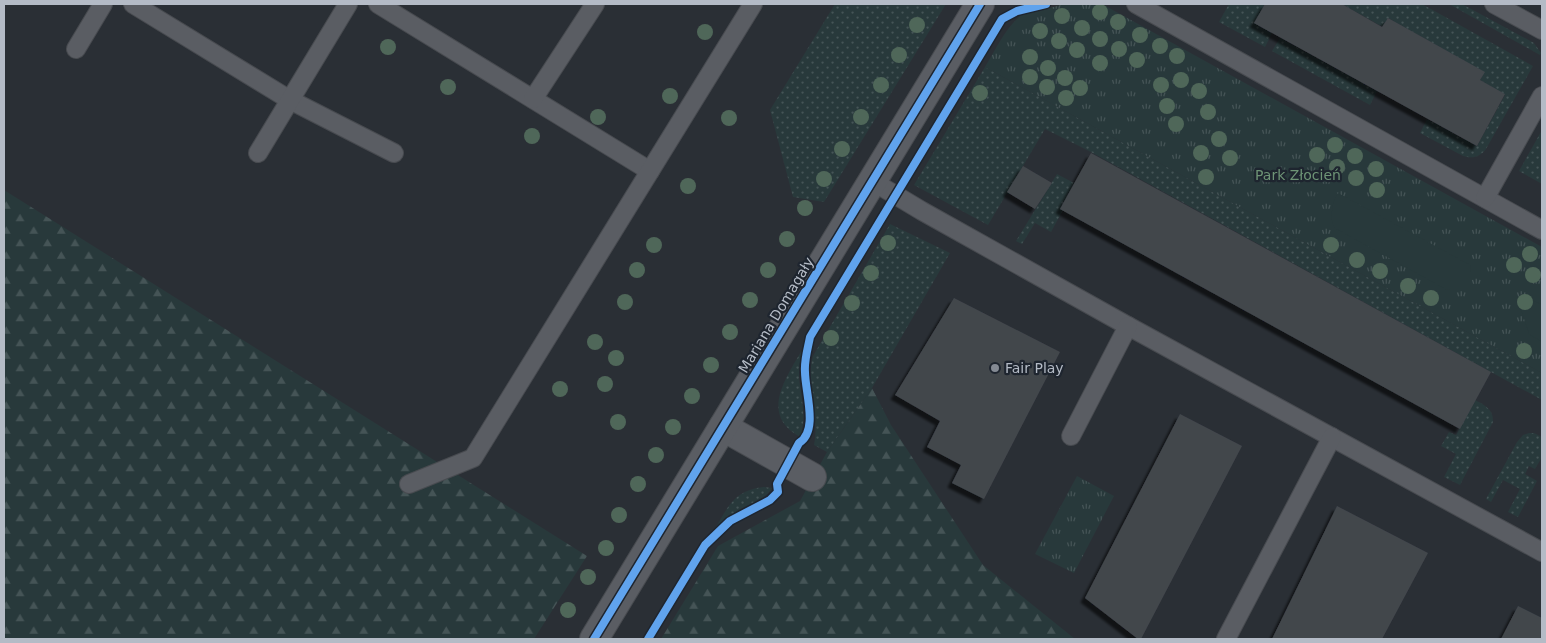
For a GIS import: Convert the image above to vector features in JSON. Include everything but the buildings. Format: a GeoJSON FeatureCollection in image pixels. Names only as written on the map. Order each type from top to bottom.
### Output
{"type":"FeatureCollection","features":[{"type":"Feature","properties":{"kind":"street","name":"Mariana Domagały"},"geometry":{"type":"LineString","coordinates":[[594,639],[980,4]]}},
{"type":"Feature","properties":{"kind":"street"},"geometry":{"type":"LineString","coordinates":[[723,427],[812,477]]}},
{"type":"Feature","properties":{"kind":"lane"},"geometry":{"type":"LineString","coordinates":[[76,49],[103,4]]}},
{"type":"Feature","properties":{"kind":"lane"},"geometry":{"type":"LineString","coordinates":[[133,4],[290,100],[394,154]]}},
{"type":"Feature","properties":{"kind":"lane"},"geometry":{"type":"LineString","coordinates":[[258,153],[348,4]]}},
{"type":"Feature","properties":{"kind":"lane"},"geometry":{"type":"LineString","coordinates":[[378,4],[650,171]]}},
{"type":"Feature","properties":{"kind":"lane"},"geometry":{"type":"LineString","coordinates":[[533,99],[595,4]]}},
{"type":"Feature","properties":{"kind":"lane"},"geometry":{"type":"LineString","coordinates":[[410,484],[473,458],[753,4]]}},
{"type":"Feature","properties":{"kind":"lane"},"geometry":{"type":"LineString","coordinates":[[1136,4],[1542,230]]}},
{"type":"Feature","properties":{"kind":"lane"},"geometry":{"type":"LineString","coordinates":[[1494,4],[1542,30]]}},
{"type":"Feature","properties":{"kind":"lane"},"geometry":{"type":"LineString","coordinates":[[1485,198],[1542,96]]}},
{"type":"Feature","properties":{"kind":"lane"},"geometry":{"type":"LineString","coordinates":[[872,180],[922,211],[1128,326],[1542,552]]}},
{"type":"Feature","properties":{"kind":"lane"},"geometry":{"type":"LineString","coordinates":[[1071,436],[1128,326]]}},
{"type":"Feature","properties":{"kind":"lane"},"geometry":{"type":"LineString","coordinates":[[1226,639],[1332,437]]}},
{"type":"Feature","properties":{"kind":"green space"},"geometry":{"type":"Polygon","coordinates":[[[835,4],[946,4],[824,202],[793,197],[770,110],[835,4]]]}},
{"type":"Feature","properties":{"kind":"green space","name":"Park Złocień"},"geometry":{"type":"Polygon","coordinates":[[[1063,4],[1102,4],[1542,247],[1542,373],[985,67],[1009,28],[1021,15],[1063,4]]]}},
{"type":"Feature","properties":{"kind":"green space"},"geometry":{"type":"Polygon","coordinates":[[[1229,4],[1265,4],[1255,23],[1272,33],[1265,47],[1219,22],[1229,4]]]}},
{"type":"Feature","properties":{"kind":"green space"},"geometry":{"type":"Polygon","coordinates":[[[1342,4],[1422,4],[1533,66],[1484,152],[1476,157],[1463,156],[1420,133],[1427,119],[1477,146],[1505,95],[1480,80],[1484,72],[1388,18],[1383,27],[1342,4]]]}},
{"type":"Feature","properties":{"kind":"green space"},"geometry":{"type":"Polygon","coordinates":[[[1449,4],[1462,4],[1534,43],[1541,53],[1540,55],[1449,4]]]}},
{"type":"Feature","properties":{"kind":"green space"},"geometry":{"type":"Polygon","coordinates":[[[1280,38],[1377,91],[1370,105],[1272,51],[1280,38]]]}},
{"type":"Feature","properties":{"kind":"green space"},"geometry":{"type":"Polygon","coordinates":[[[985,67],[1542,373],[1542,400],[1091,152],[1045,129],[988,225],[914,185],[985,67]]]}},
{"type":"Feature","properties":{"kind":"green space"},"geometry":{"type":"Polygon","coordinates":[[[1542,130],[1542,184],[1519,171],[1542,130]]]}},
{"type":"Feature","properties":{"kind":"green space"},"geometry":{"type":"Polygon","coordinates":[[[1057,174],[1074,183],[1060,209],[1063,210],[1051,232],[1035,223],[1022,244],[1016,241],[1057,174]]]}},
{"type":"Feature","properties":{"kind":"green space"},"geometry":{"type":"Polygon","coordinates":[[[4,190],[587,556],[534,639],[4,639],[4,190]]]}},
{"type":"Feature","properties":{"kind":"green space"},"geometry":{"type":"Polygon","coordinates":[[[1338,193],[1470,265],[1471,272],[1450,290],[1445,289],[1335,228],[1332,221],[1332,211],[1334,200],[1338,193]]]}},
{"type":"Feature","properties":{"kind":"green space"},"geometry":{"type":"Polygon","coordinates":[[[890,224],[950,253],[872,388],[827,452],[814,445],[815,423],[811,389],[813,356],[890,224]]]}},
{"type":"Feature","properties":{"kind":"green space"},"geometry":{"type":"Polygon","coordinates":[[[1522,294],[1542,305],[1542,342],[1529,334],[1518,300],[1522,294]]]}},
{"type":"Feature","properties":{"kind":"green space"},"geometry":{"type":"Polygon","coordinates":[[[802,350],[799,378],[803,422],[800,437],[788,428],[781,418],[778,407],[789,372],[802,350]]]}},
{"type":"Feature","properties":{"kind":"green space"},"geometry":{"type":"Polygon","coordinates":[[[872,388],[891,425],[983,565],[1075,639],[661,639],[718,546],[800,501],[827,452],[872,388]]]}},
{"type":"Feature","properties":{"kind":"green space"},"geometry":{"type":"Polygon","coordinates":[[[1475,400],[1490,411],[1493,422],[1460,485],[1444,477],[1456,454],[1441,446],[1449,432],[1456,435],[1475,400]]]}},
{"type":"Feature","properties":{"kind":"green space"},"geometry":{"type":"Polygon","coordinates":[[[1529,433],[1542,437],[1542,457],[1535,469],[1529,466],[1525,474],[1537,481],[1518,517],[1508,512],[1520,489],[1503,480],[1491,502],[1486,499],[1517,442],[1523,435],[1529,433]]]}},
{"type":"Feature","properties":{"kind":"green space"},"geometry":{"type":"Polygon","coordinates":[[[1077,476],[1114,496],[1074,573],[1035,554],[1077,476]]]}},
{"type":"Feature","properties":{"kind":"green space"},"geometry":{"type":"Polygon","coordinates":[[[772,488],[765,496],[737,511],[715,529],[729,506],[739,496],[754,489],[772,488]]]}},
{"type":"Feature","properties":{"kind":"cycle path"},"geometry":{"type":"LineString","coordinates":[[594,639],[980,4]]}},
{"type":"Feature","properties":{"kind":"cycle path"},"geometry":{"type":"LineString","coordinates":[[648,639],[705,545],[730,521],[770,500],[778,492],[777,484],[799,443],[805,437],[810,421],[805,368],[810,337],[1002,19],[1017,11],[1046,4]]}},
{"type":"Feature","properties":{"kind":"place","name":"Fair Play"},"geometry":{"type":"Point","coordinates":[995,368]}}]}
